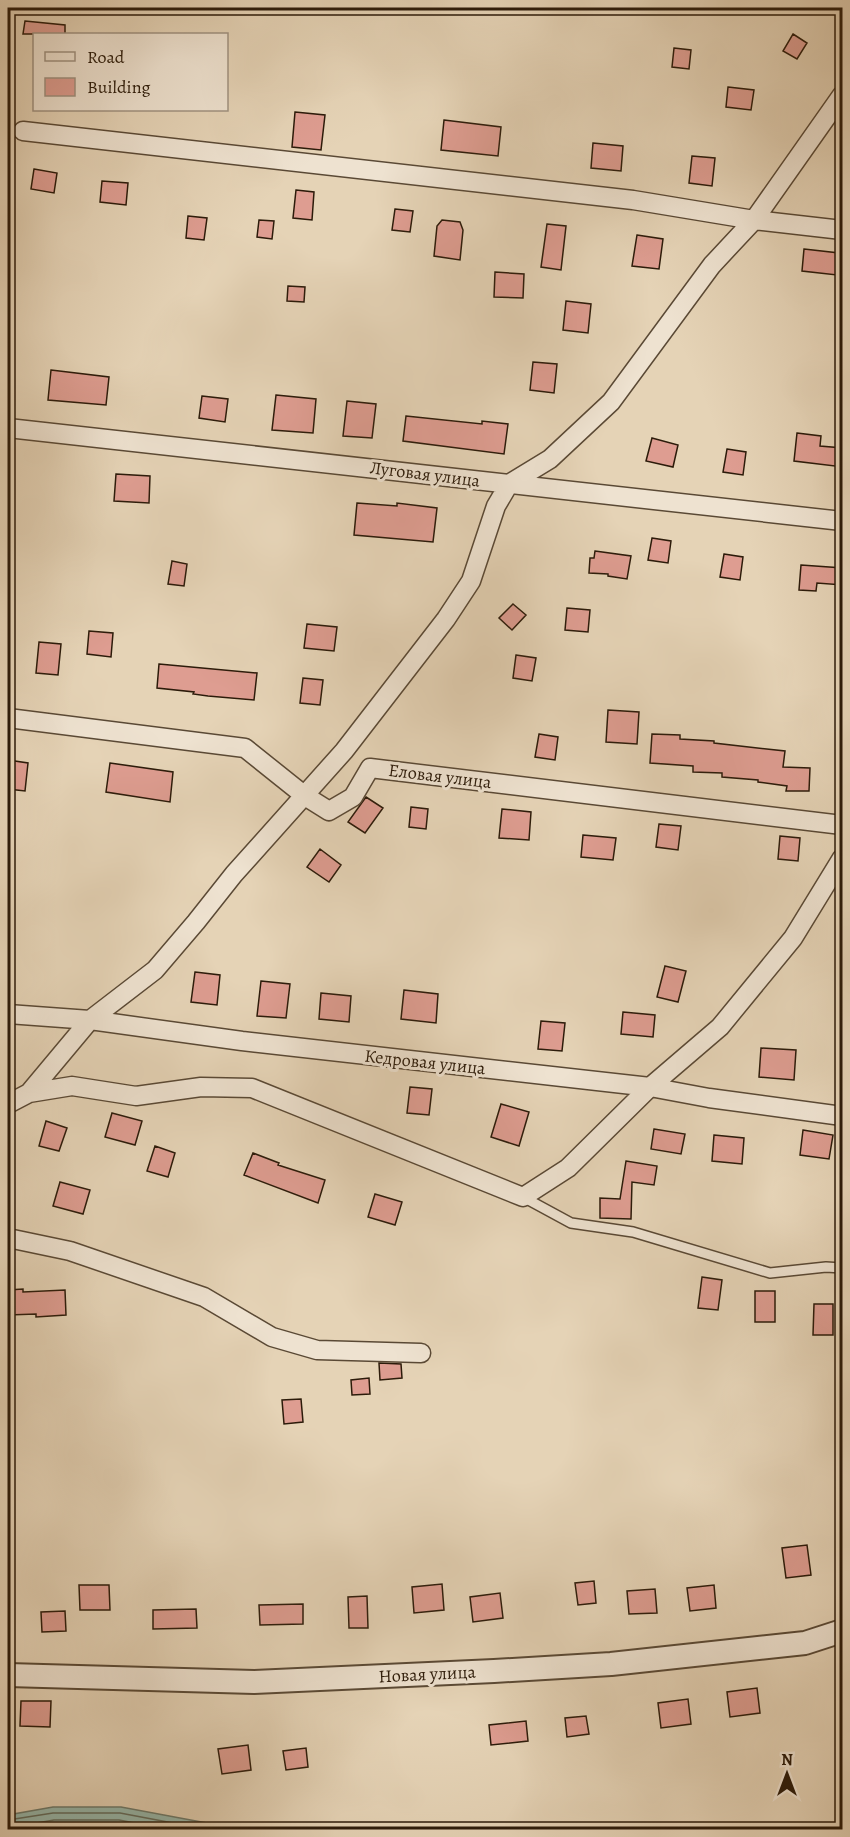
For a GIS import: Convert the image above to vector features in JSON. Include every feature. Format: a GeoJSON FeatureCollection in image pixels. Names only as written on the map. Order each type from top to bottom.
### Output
{"type":"FeatureCollection","features":[{"type":"Feature","properties":{"kind":"street"},"geometry":{"type":"LineString","coordinates":[[29,1093],[90,1020],[155,970],[234,874],[344,751],[446,619],[471,581],[496,506],[508,484],[549,459],[611,402],[712,265],[754,220],[843,95]]}},
{"type":"Feature","properties":{"kind":"street"},"geometry":{"type":"LineString","coordinates":[[23,131],[633,200],[754,220],[843,230]]}},
{"type":"Feature","properties":{"kind":"street","name":"Луговая улица"},"geometry":{"type":"LineString","coordinates":[[8,428],[843,521]]}},
{"type":"Feature","properties":{"kind":"street","name":"Еловая улица"},"geometry":{"type":"LineString","coordinates":[[8,718],[245,748],[305,796],[329,811],[353,797],[370,768],[843,825]]}},
{"type":"Feature","properties":{"kind":"street"},"geometry":{"type":"LineString","coordinates":[[344,751],[370,768]]}},
{"type":"Feature","properties":{"kind":"street"},"geometry":{"type":"LineString","coordinates":[[8,1104],[29,1093],[72,1086],[136,1096],[201,1087],[252,1088],[523,1197],[568,1168],[650,1087],[720,1027],[794,938],[843,858]]}},
{"type":"Feature","properties":{"kind":"street","name":"Кедровая улица"},"geometry":{"type":"LineString","coordinates":[[8,1014],[90,1020],[242,1041],[650,1087],[709,1098],[843,1116]]}},
{"type":"Feature","properties":{"kind":"street"},"geometry":{"type":"LineString","coordinates":[[8,1238],[70,1251],[194,1293],[272,1337],[317,1350],[421,1353]]}},
{"type":"Feature","properties":{"kind":"street","name":"Новая улица"},"geometry":{"type":"LineString","coordinates":[[8,1675],[254,1682],[494,1671],[611,1664],[805,1643],[843,1631]]}},
{"type":"Feature","properties":{"kind":"lane"},"geometry":{"type":"LineString","coordinates":[[523,1197],[571,1223],[633,1232],[771,1273],[826,1267],[843,1268]]}},
{"type":"Feature","properties":{"kind":"water"},"geometry":{"type":"Polygon","coordinates":[[[53,1807],[121,1807],[239,1829],[8,1829],[8,1815],[53,1807]]]}},
{"type":"Feature","properties":{"kind":"building"},"geometry":{"type":"Polygon","coordinates":[[[25,21],[65,25],[65,33],[23,34],[25,21]]]}},
{"type":"Feature","properties":{"kind":"building"},"geometry":{"type":"Polygon","coordinates":[[[793,34],[807,43],[797,59],[783,51],[793,34]]]}},
{"type":"Feature","properties":{"kind":"building"},"geometry":{"type":"Polygon","coordinates":[[[674,48],[691,50],[689,69],[672,67],[674,48]]]}},
{"type":"Feature","properties":{"kind":"building"},"geometry":{"type":"Polygon","coordinates":[[[728,87],[754,90],[751,110],[726,107],[728,87]]]}},
{"type":"Feature","properties":{"kind":"building"},"geometry":{"type":"Polygon","coordinates":[[[295,112],[325,115],[321,150],[292,147],[295,112]]]}},
{"type":"Feature","properties":{"kind":"building"},"geometry":{"type":"Polygon","coordinates":[[[444,120],[501,127],[498,156],[441,150],[444,120]]]}},
{"type":"Feature","properties":{"kind":"building"},"geometry":{"type":"Polygon","coordinates":[[[593,143],[623,146],[621,171],[591,168],[593,143]]]}},
{"type":"Feature","properties":{"kind":"building"},"geometry":{"type":"Polygon","coordinates":[[[692,156],[715,158],[712,186],[689,183],[692,156]]]}},
{"type":"Feature","properties":{"kind":"building"},"geometry":{"type":"Polygon","coordinates":[[[34,169],[57,173],[54,193],[31,189],[34,169]]]}},
{"type":"Feature","properties":{"kind":"building"},"geometry":{"type":"Polygon","coordinates":[[[102,181],[128,183],[126,205],[100,202],[102,181]]]}},
{"type":"Feature","properties":{"kind":"building"},"geometry":{"type":"Polygon","coordinates":[[[296,190],[314,192],[312,220],[293,218],[296,190]]]}},
{"type":"Feature","properties":{"kind":"building"},"geometry":{"type":"Polygon","coordinates":[[[395,209],[413,211],[410,232],[392,230],[395,209]]]}},
{"type":"Feature","properties":{"kind":"building"},"geometry":{"type":"Polygon","coordinates":[[[188,216],[207,218],[204,240],[186,238],[188,216]]]}},
{"type":"Feature","properties":{"kind":"building"},"geometry":{"type":"Polygon","coordinates":[[[259,220],[274,221],[272,239],[257,237],[259,220]]]}},
{"type":"Feature","properties":{"kind":"building"},"geometry":{"type":"Polygon","coordinates":[[[442,220],[460,222],[463,230],[460,260],[434,256],[437,226],[442,220]]]}},
{"type":"Feature","properties":{"kind":"building"},"geometry":{"type":"Polygon","coordinates":[[[547,224],[566,226],[561,270],[541,267],[547,224]]]}},
{"type":"Feature","properties":{"kind":"building"},"geometry":{"type":"Polygon","coordinates":[[[637,235],[663,239],[659,269],[632,266],[637,235]]]}},
{"type":"Feature","properties":{"kind":"building"},"geometry":{"type":"Polygon","coordinates":[[[804,249],[839,253],[837,275],[802,271],[804,249]]]}},
{"type":"Feature","properties":{"kind":"building"},"geometry":{"type":"Polygon","coordinates":[[[495,272],[524,274],[523,298],[494,297],[495,272]]]}},
{"type":"Feature","properties":{"kind":"building"},"geometry":{"type":"Polygon","coordinates":[[[288,286],[305,287],[304,302],[287,301],[288,286]]]}},
{"type":"Feature","properties":{"kind":"building"},"geometry":{"type":"Polygon","coordinates":[[[566,301],[591,304],[588,333],[563,330],[566,301]]]}},
{"type":"Feature","properties":{"kind":"building"},"geometry":{"type":"Polygon","coordinates":[[[533,362],[557,364],[554,393],[530,390],[533,362]]]}},
{"type":"Feature","properties":{"kind":"building"},"geometry":{"type":"Polygon","coordinates":[[[51,370],[109,377],[106,405],[48,400],[51,370]]]}},
{"type":"Feature","properties":{"kind":"building"},"geometry":{"type":"Polygon","coordinates":[[[276,395],[316,399],[313,433],[272,430],[276,395]]]}},
{"type":"Feature","properties":{"kind":"building"},"geometry":{"type":"Polygon","coordinates":[[[202,396],[228,399],[225,422],[199,418],[202,396]]]}},
{"type":"Feature","properties":{"kind":"building"},"geometry":{"type":"Polygon","coordinates":[[[347,401],[376,404],[372,438],[343,436],[347,401]]]}},
{"type":"Feature","properties":{"kind":"building"},"geometry":{"type":"Polygon","coordinates":[[[406,416],[482,424],[482,421],[508,424],[504,454],[403,441],[406,416]]]}},
{"type":"Feature","properties":{"kind":"building"},"geometry":{"type":"Polygon","coordinates":[[[797,433],[821,436],[820,446],[843,448],[843,467],[794,461],[797,433]]]}},
{"type":"Feature","properties":{"kind":"building"},"geometry":{"type":"Polygon","coordinates":[[[652,438],[678,445],[673,467],[646,461],[652,438]]]}},
{"type":"Feature","properties":{"kind":"building"},"geometry":{"type":"Polygon","coordinates":[[[727,449],[746,452],[743,475],[723,472],[727,449]]]}},
{"type":"Feature","properties":{"kind":"building"},"geometry":{"type":"Polygon","coordinates":[[[116,474],[150,476],[149,503],[114,501],[116,474]]]}},
{"type":"Feature","properties":{"kind":"building"},"geometry":{"type":"Polygon","coordinates":[[[357,503],[397,506],[397,503],[437,508],[433,542],[354,535],[357,503]]]}},
{"type":"Feature","properties":{"kind":"building"},"geometry":{"type":"Polygon","coordinates":[[[652,538],[671,541],[668,563],[648,560],[652,538]]]}},
{"type":"Feature","properties":{"kind":"building"},"geometry":{"type":"Polygon","coordinates":[[[595,551],[631,556],[627,579],[608,576],[608,574],[589,573],[590,558],[594,558],[595,551]]]}},
{"type":"Feature","properties":{"kind":"building"},"geometry":{"type":"Polygon","coordinates":[[[724,554],[743,557],[740,580],[720,577],[724,554]]]}},
{"type":"Feature","properties":{"kind":"building"},"geometry":{"type":"Polygon","coordinates":[[[172,561],[187,564],[184,586],[168,584],[172,561]]]}},
{"type":"Feature","properties":{"kind":"building"},"geometry":{"type":"Polygon","coordinates":[[[801,565],[843,568],[843,585],[817,583],[816,591],[799,590],[801,565]]]}},
{"type":"Feature","properties":{"kind":"building"},"geometry":{"type":"Polygon","coordinates":[[[513,604],[526,615],[512,630],[499,618],[513,604]]]}},
{"type":"Feature","properties":{"kind":"building"},"geometry":{"type":"Polygon","coordinates":[[[567,608],[590,610],[588,632],[565,630],[567,608]]]}},
{"type":"Feature","properties":{"kind":"building"},"geometry":{"type":"Polygon","coordinates":[[[307,624],[337,627],[334,651],[304,648],[307,624]]]}},
{"type":"Feature","properties":{"kind":"building"},"geometry":{"type":"Polygon","coordinates":[[[89,631],[113,633],[111,657],[87,654],[89,631]]]}},
{"type":"Feature","properties":{"kind":"building"},"geometry":{"type":"Polygon","coordinates":[[[39,642],[61,644],[58,675],[36,673],[39,642]]]}},
{"type":"Feature","properties":{"kind":"building"},"geometry":{"type":"Polygon","coordinates":[[[516,655],[536,658],[532,681],[513,678],[516,655]]]}},
{"type":"Feature","properties":{"kind":"building"},"geometry":{"type":"Polygon","coordinates":[[[159,664],[257,673],[254,700],[157,688],[159,664]]]}},
{"type":"Feature","properties":{"kind":"building"},"geometry":{"type":"Polygon","coordinates":[[[303,678],[323,680],[320,705],[300,703],[303,678]]]}},
{"type":"Feature","properties":{"kind":"building"},"geometry":{"type":"Polygon","coordinates":[[[608,710],[639,712],[637,744],[606,742],[608,710]]]}},
{"type":"Feature","properties":{"kind":"building"},"geometry":{"type":"Polygon","coordinates":[[[539,734],[558,737],[555,760],[535,757],[539,734]]]}},
{"type":"Feature","properties":{"kind":"building"},"geometry":{"type":"Polygon","coordinates":[[[652,734],[680,735],[680,739],[714,741],[714,743],[785,751],[783,767],[810,768],[809,791],[786,791],[787,786],[758,782],[758,780],[722,777],[722,773],[693,772],[693,766],[650,763],[652,734]]]}},
{"type":"Feature","properties":{"kind":"building"},"geometry":{"type":"Polygon","coordinates":[[[8,760],[28,763],[25,791],[8,789],[8,760]]]}},
{"type":"Feature","properties":{"kind":"building"},"geometry":{"type":"Polygon","coordinates":[[[110,763],[173,772],[170,802],[106,792],[110,763]]]}},
{"type":"Feature","properties":{"kind":"building"},"geometry":{"type":"Polygon","coordinates":[[[366,797],[383,808],[365,833],[348,822],[366,797]]]}},
{"type":"Feature","properties":{"kind":"building"},"geometry":{"type":"Polygon","coordinates":[[[411,807],[428,809],[426,829],[409,827],[411,807]]]}},
{"type":"Feature","properties":{"kind":"building"},"geometry":{"type":"Polygon","coordinates":[[[502,809],[531,812],[529,840],[499,838],[502,809]]]}},
{"type":"Feature","properties":{"kind":"building"},"geometry":{"type":"Polygon","coordinates":[[[659,824],[681,826],[678,850],[656,847],[659,824]]]}},
{"type":"Feature","properties":{"kind":"building"},"geometry":{"type":"Polygon","coordinates":[[[583,835],[616,838],[613,860],[581,857],[583,835]]]}},
{"type":"Feature","properties":{"kind":"building"},"geometry":{"type":"Polygon","coordinates":[[[780,836],[800,838],[798,861],[778,859],[780,836]]]}},
{"type":"Feature","properties":{"kind":"building"},"geometry":{"type":"Polygon","coordinates":[[[320,849],[341,865],[329,882],[307,867],[320,849]]]}},
{"type":"Feature","properties":{"kind":"building"},"geometry":{"type":"Polygon","coordinates":[[[665,966],[686,971],[678,1002],[657,997],[665,966]]]}},
{"type":"Feature","properties":{"kind":"building"},"geometry":{"type":"Polygon","coordinates":[[[195,972],[220,975],[217,1005],[191,1002],[195,972]]]}},
{"type":"Feature","properties":{"kind":"building"},"geometry":{"type":"Polygon","coordinates":[[[261,981],[290,984],[286,1018],[257,1016],[261,981]]]}},
{"type":"Feature","properties":{"kind":"building"},"geometry":{"type":"Polygon","coordinates":[[[404,990],[438,994],[436,1023],[401,1019],[404,990]]]}},
{"type":"Feature","properties":{"kind":"building"},"geometry":{"type":"Polygon","coordinates":[[[321,993],[351,996],[349,1022],[319,1019],[321,993]]]}},
{"type":"Feature","properties":{"kind":"building"},"geometry":{"type":"Polygon","coordinates":[[[623,1012],[655,1015],[653,1037],[621,1034],[623,1012]]]}},
{"type":"Feature","properties":{"kind":"building"},"geometry":{"type":"Polygon","coordinates":[[[541,1021],[565,1023],[562,1051],[538,1049],[541,1021]]]}},
{"type":"Feature","properties":{"kind":"building"},"geometry":{"type":"Polygon","coordinates":[[[761,1048],[796,1050],[794,1080],[759,1077],[761,1048]]]}},
{"type":"Feature","properties":{"kind":"building"},"geometry":{"type":"Polygon","coordinates":[[[410,1087],[432,1089],[429,1115],[407,1113],[410,1087]]]}},
{"type":"Feature","properties":{"kind":"building"},"geometry":{"type":"Polygon","coordinates":[[[501,1104],[529,1112],[519,1146],[491,1137],[501,1104]]]}},
{"type":"Feature","properties":{"kind":"building"},"geometry":{"type":"Polygon","coordinates":[[[112,1113],[142,1121],[135,1145],[105,1137],[112,1113]]]}},
{"type":"Feature","properties":{"kind":"building"},"geometry":{"type":"Polygon","coordinates":[[[46,1121],[67,1128],[59,1151],[39,1146],[46,1121]]]}},
{"type":"Feature","properties":{"kind":"building"},"geometry":{"type":"Polygon","coordinates":[[[654,1129],[685,1134],[681,1154],[651,1149],[654,1129]]]}},
{"type":"Feature","properties":{"kind":"building"},"geometry":{"type":"Polygon","coordinates":[[[803,1130],[833,1135],[829,1159],[800,1155],[803,1130]]]}},
{"type":"Feature","properties":{"kind":"building"},"geometry":{"type":"Polygon","coordinates":[[[714,1135],[744,1138],[742,1164],[712,1161],[714,1135]]]}},
{"type":"Feature","properties":{"kind":"building"},"geometry":{"type":"Polygon","coordinates":[[[155,1146],[175,1153],[168,1177],[147,1171],[155,1146]]]}},
{"type":"Feature","properties":{"kind":"building"},"geometry":{"type":"Polygon","coordinates":[[[253,1153],[279,1163],[278,1165],[325,1180],[318,1203],[244,1175],[253,1153]]]}},
{"type":"Feature","properties":{"kind":"building"},"geometry":{"type":"Polygon","coordinates":[[[626,1161],[657,1166],[654,1185],[632,1182],[631,1219],[600,1218],[600,1198],[620,1199],[626,1161]]]}},
{"type":"Feature","properties":{"kind":"building"},"geometry":{"type":"Polygon","coordinates":[[[60,1182],[90,1190],[83,1214],[53,1206],[60,1182]]]}},
{"type":"Feature","properties":{"kind":"building"},"geometry":{"type":"Polygon","coordinates":[[[375,1194],[402,1202],[395,1225],[368,1217],[375,1194]]]}},
{"type":"Feature","properties":{"kind":"building"},"geometry":{"type":"Polygon","coordinates":[[[702,1277],[722,1280],[718,1310],[698,1308],[702,1277]]]}},
{"type":"Feature","properties":{"kind":"building"},"geometry":{"type":"Polygon","coordinates":[[[23,1289],[23,1292],[65,1290],[66,1315],[36,1317],[36,1314],[8,1315],[8,1290],[23,1289]]]}},
{"type":"Feature","properties":{"kind":"building"},"geometry":{"type":"Polygon","coordinates":[[[755,1291],[775,1291],[775,1322],[755,1322],[755,1291]]]}},
{"type":"Feature","properties":{"kind":"building"},"geometry":{"type":"Polygon","coordinates":[[[814,1304],[833,1304],[833,1335],[813,1335],[814,1304]]]}},
{"type":"Feature","properties":{"kind":"building"},"geometry":{"type":"Polygon","coordinates":[[[379,1363],[401,1364],[402,1378],[380,1380],[379,1363]]]}},
{"type":"Feature","properties":{"kind":"building"},"geometry":{"type":"Polygon","coordinates":[[[369,1378],[370,1394],[352,1395],[351,1380],[369,1378]]]}},
{"type":"Feature","properties":{"kind":"building"},"geometry":{"type":"Polygon","coordinates":[[[301,1399],[303,1422],[284,1424],[282,1400],[301,1399]]]}},
{"type":"Feature","properties":{"kind":"building"},"geometry":{"type":"Polygon","coordinates":[[[807,1545],[811,1575],[786,1578],[782,1548],[807,1545]]]}},
{"type":"Feature","properties":{"kind":"building"},"geometry":{"type":"Polygon","coordinates":[[[594,1581],[596,1603],[578,1605],[575,1583],[594,1581]]]}},
{"type":"Feature","properties":{"kind":"building"},"geometry":{"type":"Polygon","coordinates":[[[442,1584],[444,1610],[414,1613],[412,1587],[442,1584]]]}},
{"type":"Feature","properties":{"kind":"building"},"geometry":{"type":"Polygon","coordinates":[[[79,1585],[109,1585],[110,1610],[80,1610],[79,1585]]]}},
{"type":"Feature","properties":{"kind":"building"},"geometry":{"type":"Polygon","coordinates":[[[714,1585],[716,1608],[690,1611],[687,1588],[714,1585]]]}},
{"type":"Feature","properties":{"kind":"building"},"geometry":{"type":"Polygon","coordinates":[[[655,1589],[657,1613],[629,1614],[627,1591],[655,1589]]]}},
{"type":"Feature","properties":{"kind":"building"},"geometry":{"type":"Polygon","coordinates":[[[500,1593],[503,1618],[473,1622],[470,1597],[500,1593]]]}},
{"type":"Feature","properties":{"kind":"building"},"geometry":{"type":"Polygon","coordinates":[[[367,1596],[368,1628],[349,1628],[348,1597],[367,1596]]]}},
{"type":"Feature","properties":{"kind":"building"},"geometry":{"type":"Polygon","coordinates":[[[303,1604],[303,1624],[260,1625],[259,1605],[303,1604]]]}},
{"type":"Feature","properties":{"kind":"building"},"geometry":{"type":"Polygon","coordinates":[[[196,1609],[197,1628],[153,1629],[153,1610],[196,1609]]]}},
{"type":"Feature","properties":{"kind":"building"},"geometry":{"type":"Polygon","coordinates":[[[65,1611],[66,1631],[42,1632],[41,1612],[65,1611]]]}},
{"type":"Feature","properties":{"kind":"building"},"geometry":{"type":"Polygon","coordinates":[[[757,1688],[760,1713],[730,1717],[727,1692],[757,1688]]]}},
{"type":"Feature","properties":{"kind":"building"},"geometry":{"type":"Polygon","coordinates":[[[688,1699],[691,1724],[661,1728],[658,1703],[688,1699]]]}},
{"type":"Feature","properties":{"kind":"building"},"geometry":{"type":"Polygon","coordinates":[[[21,1701],[51,1701],[50,1727],[20,1726],[21,1701]]]}},
{"type":"Feature","properties":{"kind":"building"},"geometry":{"type":"Polygon","coordinates":[[[586,1716],[589,1734],[567,1737],[565,1718],[586,1716]]]}},
{"type":"Feature","properties":{"kind":"building"},"geometry":{"type":"Polygon","coordinates":[[[526,1721],[528,1741],[491,1745],[489,1725],[526,1721]]]}},
{"type":"Feature","properties":{"kind":"building"},"geometry":{"type":"Polygon","coordinates":[[[248,1745],[251,1770],[222,1774],[218,1749],[248,1745]]]}},
{"type":"Feature","properties":{"kind":"building"},"geometry":{"type":"Polygon","coordinates":[[[306,1748],[308,1767],[286,1770],[283,1751],[306,1748]]]}}]}
